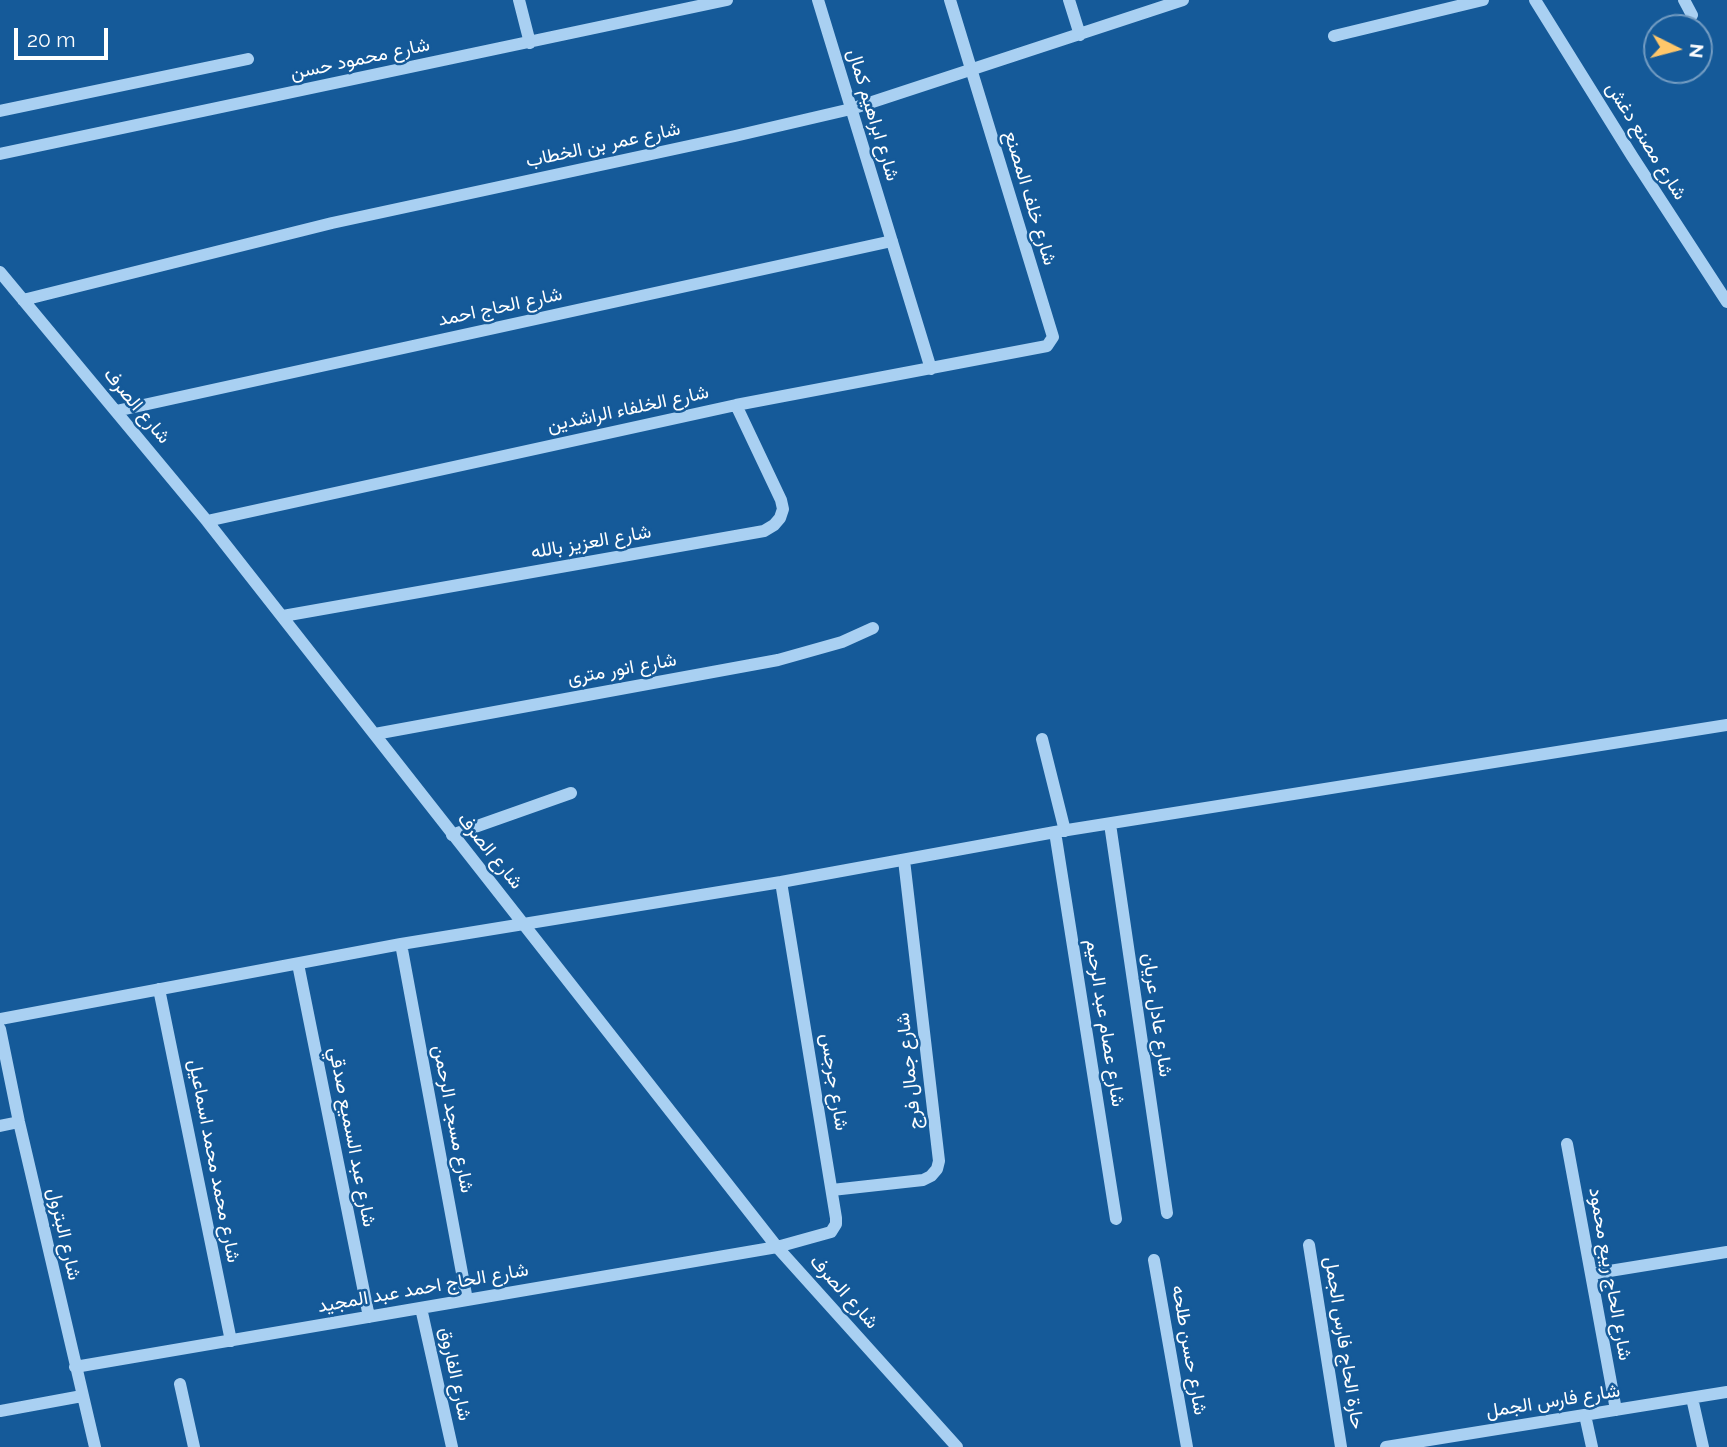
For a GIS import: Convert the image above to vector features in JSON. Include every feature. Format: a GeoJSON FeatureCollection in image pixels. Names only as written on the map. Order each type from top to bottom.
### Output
{"type":"FeatureCollection","features":[{"type":"Feature","properties":{"kind":"street"},"geometry":{"type":"LineString","coordinates":[[519,0],[530,43]]}},
{"type":"Feature","properties":{"kind":"street","name":"شارع محمود حسن"},"geometry":{"type":"LineString","coordinates":[[0,155],[530,43],[686,4],[727,0]]}},
{"type":"Feature","properties":{"kind":"street","name":"شارع ابراهيم كمال"},"geometry":{"type":"LineString","coordinates":[[818,0],[931,369]]}},
{"type":"Feature","properties":{"kind":"street","name":"شارع خلف المصنع"},"geometry":{"type":"LineString","coordinates":[[950,0],[1053,337]]}},
{"type":"Feature","properties":{"kind":"street"},"geometry":{"type":"LineString","coordinates":[[1069,0],[1080,35]]}},
{"type":"Feature","properties":{"kind":"street","name":"شارع عمر بن الخطاب"},"geometry":{"type":"LineString","coordinates":[[23,300],[332,223],[851,109],[1183,0]]}},
{"type":"Feature","properties":{"kind":"street"},"geometry":{"type":"LineString","coordinates":[[1334,36],[1483,0]]}},
{"type":"Feature","properties":{"kind":"street","name":"شارع مصنع دغش"},"geometry":{"type":"LineString","coordinates":[[1535,0],[1727,302]]}},
{"type":"Feature","properties":{"kind":"street"},"geometry":{"type":"LineString","coordinates":[[0,111],[248,59]]}},
{"type":"Feature","properties":{"kind":"street","name":"شارع الحاج احمد"},"geometry":{"type":"LineString","coordinates":[[116,411],[892,241]]}},
{"type":"Feature","properties":{"kind":"street","name":"شارع الصرف"},"geometry":{"type":"LineString","coordinates":[[0,272],[283,616],[777,1247],[957,1447]]}},
{"type":"Feature","properties":{"kind":"street","name":"شارع الخلفاء الراشدين"},"geometry":{"type":"LineString","coordinates":[[207,521],[736,405],[1042,348],[1048,346],[1053,337]]}},
{"type":"Feature","properties":{"kind":"street","name":"شارع العزيز بالله"},"geometry":{"type":"LineString","coordinates":[[283,616],[764,531],[780,517],[783,509],[781,500],[736,405]]}},
{"type":"Feature","properties":{"kind":"street","name":"شارع انور مترى"},"geometry":{"type":"LineString","coordinates":[[374,734],[778,660],[842,642],[873,628]]}},
{"type":"Feature","properties":{"kind":"street"},"geometry":{"type":"LineString","coordinates":[[0,1019],[401,944],[781,882],[1060,832],[1727,725]]}},
{"type":"Feature","properties":{"kind":"street","name":"شارع عصام عبد الرحيم"},"geometry":{"type":"LineString","coordinates":[[1042,739],[1060,832],[1116,1219]]}},
{"type":"Feature","properties":{"kind":"street"},"geometry":{"type":"LineString","coordinates":[[452,835],[571,793]]}},
{"type":"Feature","properties":{"kind":"street","name":"شارع عادل عريان"},"geometry":{"type":"LineString","coordinates":[[1110,824],[1167,1213]]}},
{"type":"Feature","properties":{"kind":"street","name":"شارع جمال فرج"},"geometry":{"type":"LineString","coordinates":[[832,1190],[923,1180],[931,1177],[939,1161],[904,860]]}},
{"type":"Feature","properties":{"kind":"street","name":"شارع جرجس"},"geometry":{"type":"LineString","coordinates":[[777,1247],[825,1235],[834,1229],[836,1218],[781,882]]}},
{"type":"Feature","properties":{"kind":"street","name":"شارع مسجد الرحمن"},"geometry":{"type":"LineString","coordinates":[[401,944],[467,1300]]}},
{"type":"Feature","properties":{"kind":"street","name":"شارع عبد السميع صدقي"},"geometry":{"type":"LineString","coordinates":[[298,964],[369,1317]]}},
{"type":"Feature","properties":{"kind":"street","name":"شارع محمد محمد اسماعيل"},"geometry":{"type":"LineString","coordinates":[[159,989],[231,1341]]}},
{"type":"Feature","properties":{"kind":"street","name":"شارع البترول"},"geometry":{"type":"LineString","coordinates":[[0,1029],[95,1447]]}},
{"type":"Feature","properties":{"kind":"street"},"geometry":{"type":"LineString","coordinates":[[0,1126],[19,1122]]}},
{"type":"Feature","properties":{"kind":"street","name":"شارع الحاج ريبع محمود"},"geometry":{"type":"LineString","coordinates":[[1567,1144],[1616,1410]]}},
{"type":"Feature","properties":{"kind":"street","name":"حارة الحاج فارس الجمل"},"geometry":{"type":"LineString","coordinates":[[1309,1245],[1341,1447]]}},
{"type":"Feature","properties":{"kind":"street","name":"شارع الحاج احمد عبد المجيد"},"geometry":{"type":"LineString","coordinates":[[75,1367],[777,1247]]}},
{"type":"Feature","properties":{"kind":"street"},"geometry":{"type":"LineString","coordinates":[[1591,1274],[1727,1252]]}},
{"type":"Feature","properties":{"kind":"street","name":"شارع حسن طلحه"},"geometry":{"type":"LineString","coordinates":[[1154,1260],[1186,1447]]}},
{"type":"Feature","properties":{"kind":"street","name":"شارع الفاروق"},"geometry":{"type":"LineString","coordinates":[[421,1308],[452,1447]]}},
{"type":"Feature","properties":{"kind":"street"},"geometry":{"type":"LineString","coordinates":[[180,1384],[194,1447]]}},
{"type":"Feature","properties":{"kind":"street","name":"شارع فارس الجمل"},"geometry":{"type":"LineString","coordinates":[[1386,1447],[1470,1440],[1585,1415],[1727,1392]]}},
{"type":"Feature","properties":{"kind":"street"},"geometry":{"type":"LineString","coordinates":[[0,1411],[82,1396]]}},
{"type":"Feature","properties":{"kind":"street"},"geometry":{"type":"LineString","coordinates":[[1692,1398],[1703,1447]]}},
{"type":"Feature","properties":{"kind":"street"},"geometry":{"type":"LineString","coordinates":[[1585,1415],[1592,1447]]}}]}
